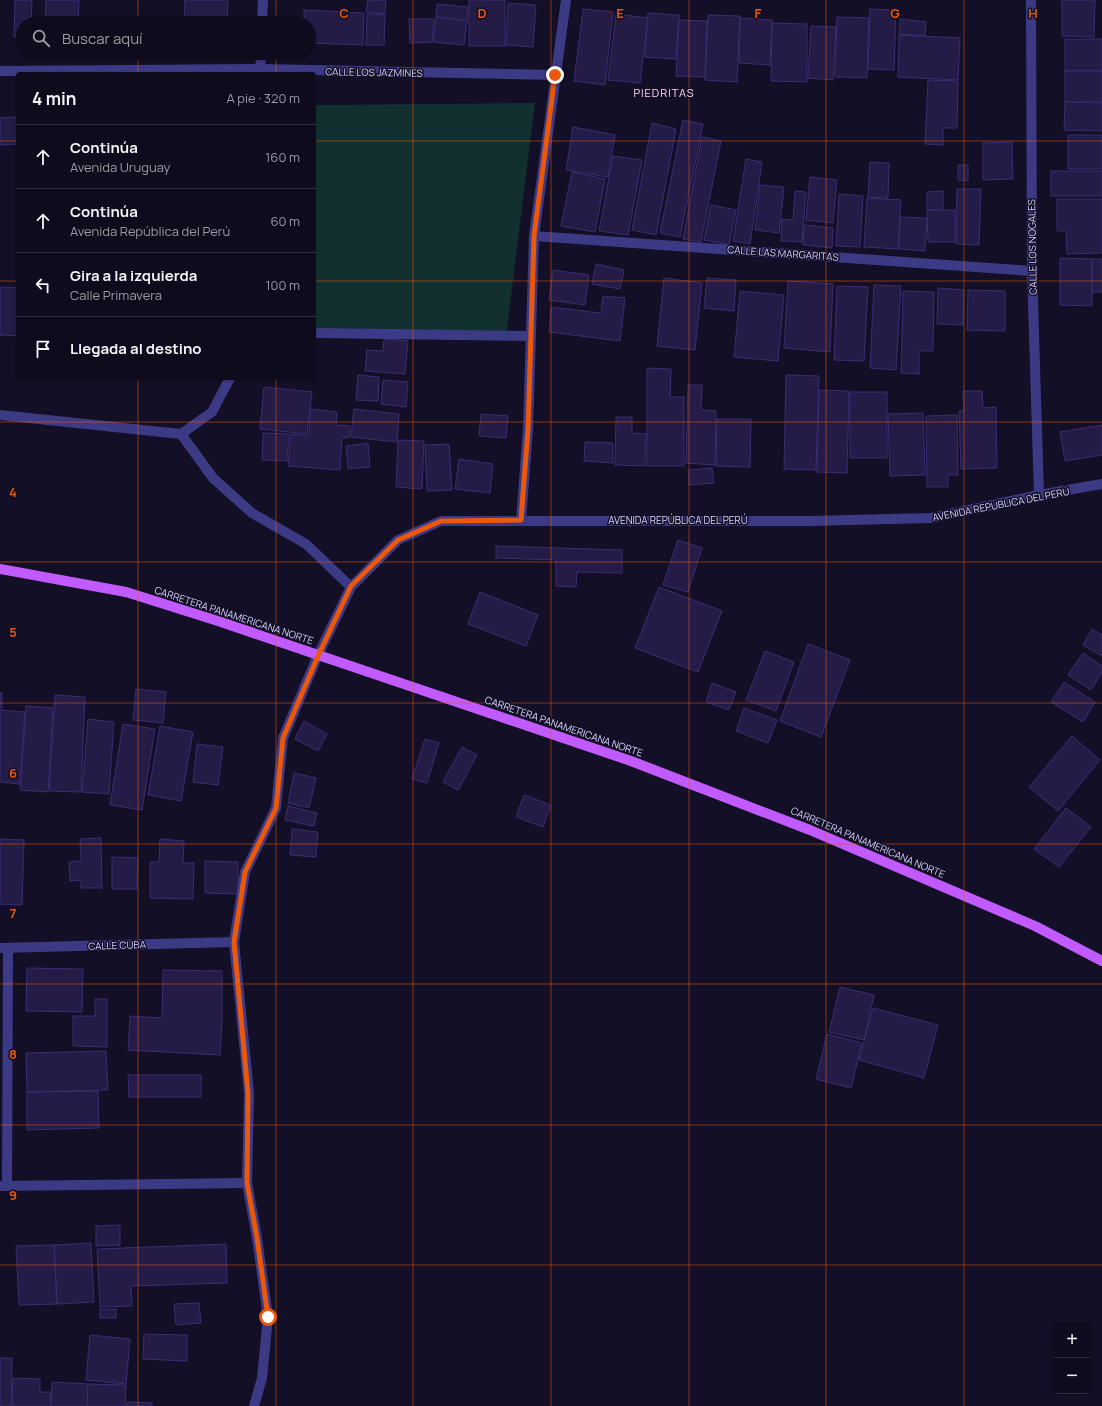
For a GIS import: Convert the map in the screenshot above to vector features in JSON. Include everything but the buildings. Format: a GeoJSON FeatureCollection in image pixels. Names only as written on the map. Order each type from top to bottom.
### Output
{"type":"FeatureCollection","features":[{"type":"Feature","properties":{"kind":"main road","name":"CARRETERA PANAMERICANA NORTE"},"geometry":{"type":"LineString","coordinates":[[0,569],[126,592],[218,621],[318,656],[631,760],[810,830],[1035,926],[1102,961]]}},
{"type":"Feature","properties":{"kind":"street"},"geometry":{"type":"LineString","coordinates":[[262,16],[263,0]]}},
{"type":"Feature","properties":{"kind":"street"},"geometry":{"type":"LineString","coordinates":[[521,520],[528,429],[534,236],[566,0]]}},
{"type":"Feature","properties":{"kind":"street","name":"CALLE LOS NOGALES"},"geometry":{"type":"LineString","coordinates":[[1031,0],[1032,271],[1039,495]]}},
{"type":"Feature","properties":{"kind":"street"},"geometry":{"type":"LineString","coordinates":[[260,72],[261,60]]}},
{"type":"Feature","properties":{"kind":"street","name":"CALLE LOS JAZMINES"},"geometry":{"type":"LineString","coordinates":[[0,71],[260,72]]}},
{"type":"Feature","properties":{"kind":"street","name":"CALLE LOS JAZMINES"},"geometry":{"type":"LineString","coordinates":[[316,73],[555,75]]}},
{"type":"Feature","properties":{"kind":"street","name":"CALLE LAS MARGARITAS"},"geometry":{"type":"LineString","coordinates":[[534,236],[1032,271]]}},
{"type":"Feature","properties":{"kind":"street"},"geometry":{"type":"LineString","coordinates":[[316,333],[531,336]]}},
{"type":"Feature","properties":{"kind":"street"},"geometry":{"type":"LineString","coordinates":[[0,415],[181,434],[212,412],[229,380]]}},
{"type":"Feature","properties":{"kind":"street"},"geometry":{"type":"LineString","coordinates":[[181,434],[213,478],[252,513],[306,544],[351,586]]}},
{"type":"Feature","properties":{"kind":"street","name":"AVENIDA REPÚBLICA DEL PERÚ"},"geometry":{"type":"LineString","coordinates":[[254,1406],[262,1378],[268,1317],[257,1238],[247,1183],[248,1093],[234,942],[245,872],[276,808],[283,738],[318,656],[351,586],[398,540],[441,521],[810,521],[931,518],[1039,495],[1102,484]]}},
{"type":"Feature","properties":{"kind":"street","name":"CALLE CUBA"},"geometry":{"type":"LineString","coordinates":[[4,948],[234,942]]}},
{"type":"Feature","properties":{"kind":"street"},"geometry":{"type":"LineString","coordinates":[[4,948],[4,1186],[247,1183]]}},
{"type":"Feature","properties":{"kind":"green space"},"geometry":{"type":"Polygon","coordinates":[[[535,103],[506,337],[316,337],[316,105],[535,103]]]}},
{"type":"Feature","properties":{"kind":"district","name":"PIEDRITAS"},"geometry":{"type":"Point","coordinates":[664,92]}},
{"type":"Feature","properties":{"kind":"route"},"geometry":{"type":"LineString","coordinates":[[268,1317],[257,1238],[247,1183],[248,1093],[234,942],[245,872],[276,808],[283,738],[318,656],[351,586],[398,540],[441,521],[521,520],[528,429],[534,236],[555,75]]}}]}
